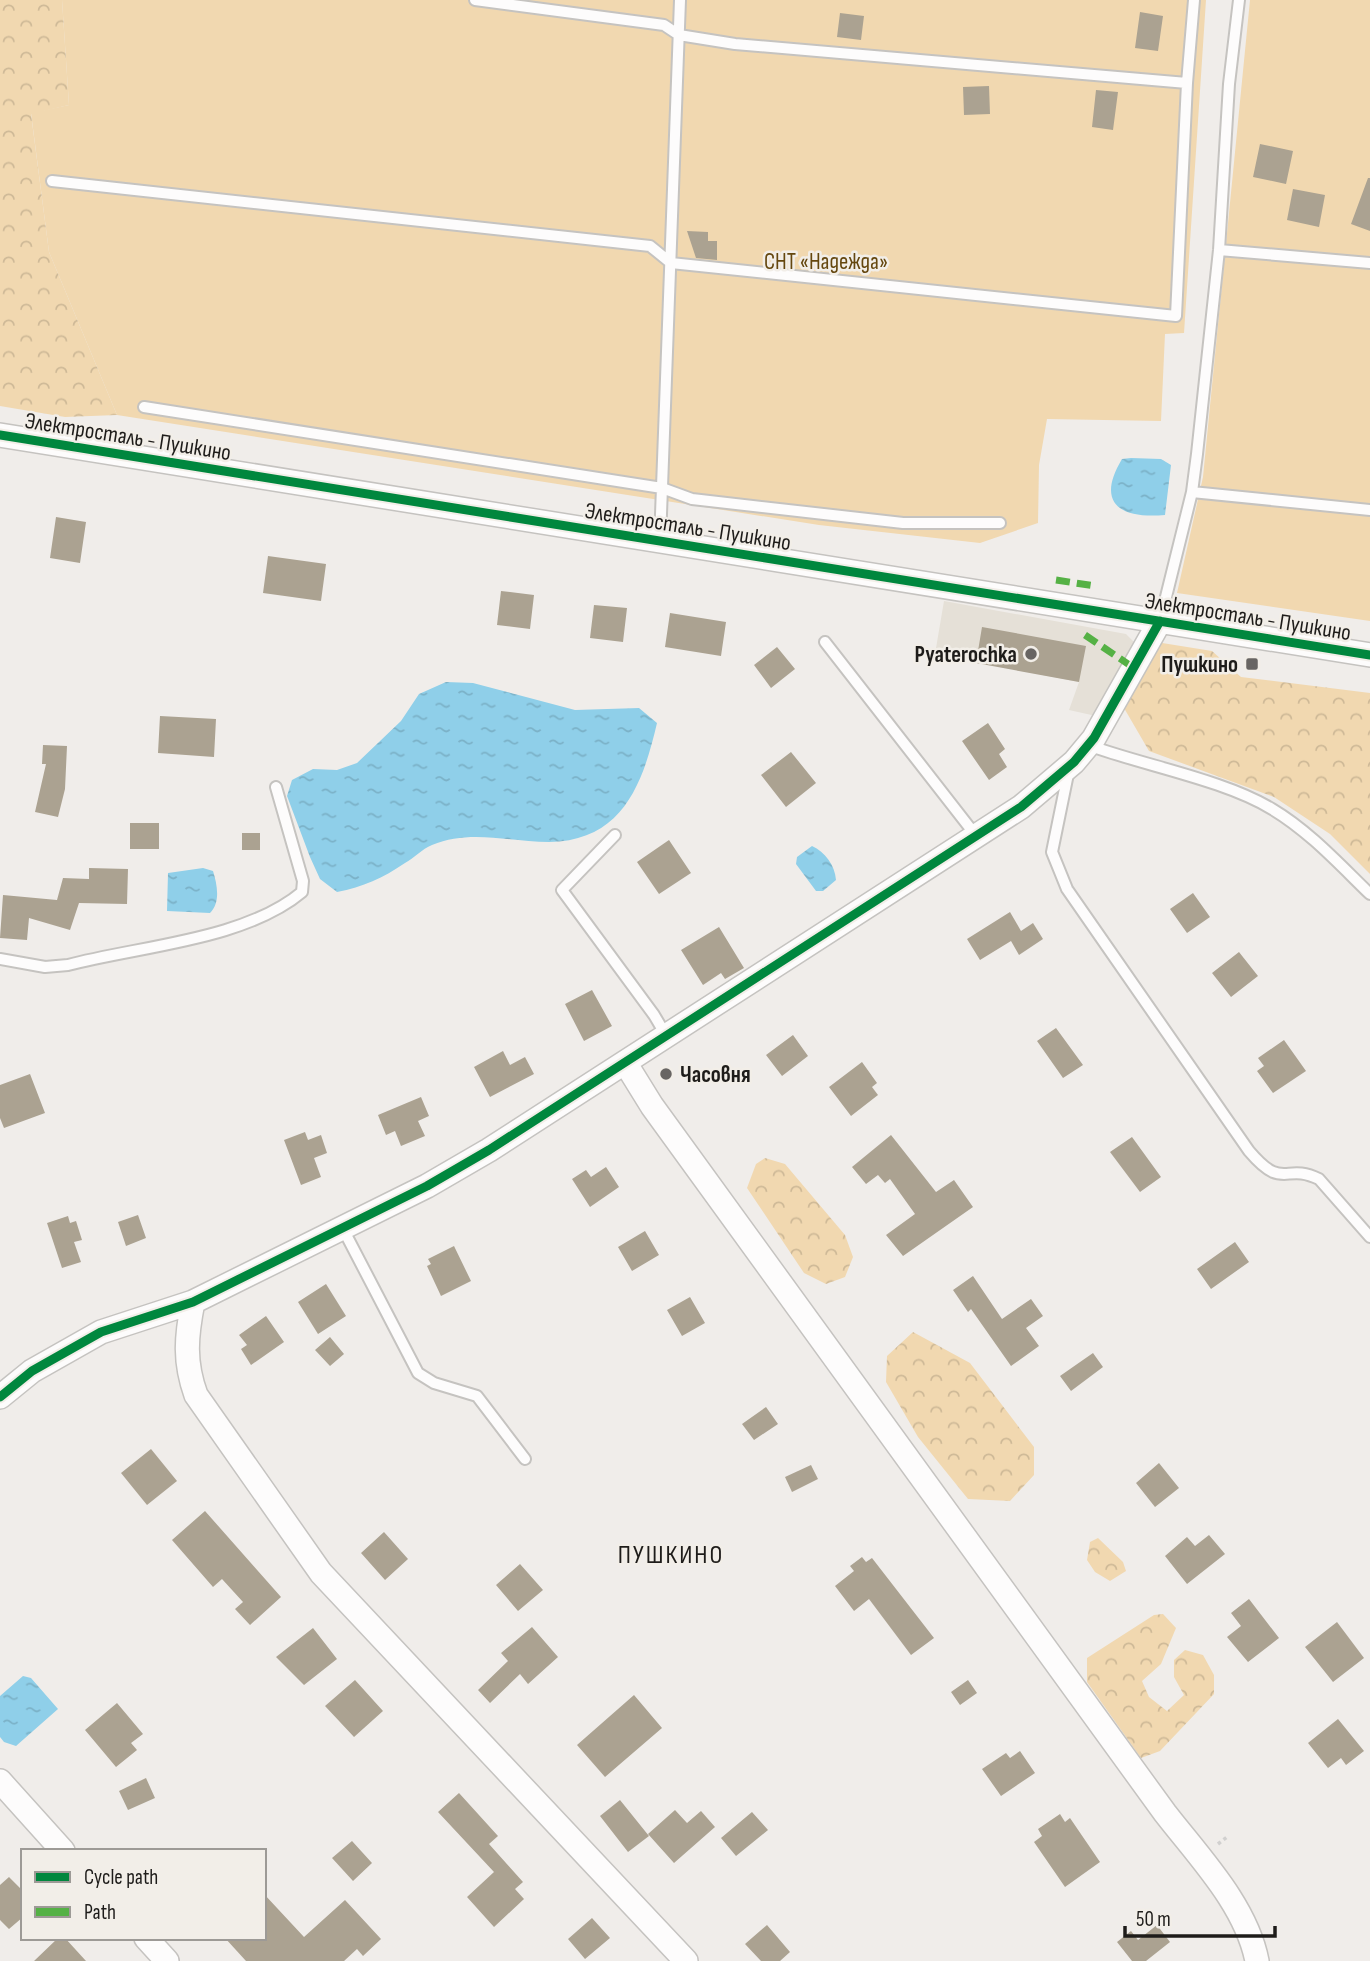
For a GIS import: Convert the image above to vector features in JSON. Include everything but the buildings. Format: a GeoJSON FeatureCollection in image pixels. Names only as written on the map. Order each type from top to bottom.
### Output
{"type":"FeatureCollection","features":[{"type":"Feature","properties":{"kind":"street","name":"Электросталь - Пушкино"},"geometry":{"type":"LineString","coordinates":[[0,435],[1370,655]]}},
{"type":"Feature","properties":{"kind":"street"},"geometry":{"type":"LineString","coordinates":[[0,1397],[33,1371],[102,1332],[193,1302],[427,1186],[626,1064],[977,837],[1021,807],[1069,766],[1088,745],[1160,621]]}},
{"type":"Feature","properties":{"kind":"street"},"geometry":{"type":"LineString","coordinates":[[626,1064],[652,1106],[1149,1791],[1222,1887],[1255,1949],[1257,1961]]}},
{"type":"Feature","properties":{"kind":"street"},"geometry":{"type":"LineString","coordinates":[[193,1302],[185,1349],[187,1369],[196,1395],[321,1573],[686,1961]]}},
{"type":"Feature","properties":{"kind":"street"},"geometry":{"type":"LineString","coordinates":[[0,1781],[60,1849]]}},
{"type":"Feature","properties":{"kind":"street"},"geometry":{"type":"LineString","coordinates":[[148,1940],[167,1961]]}},
{"type":"Feature","properties":{"kind":"lane"},"geometry":{"type":"LineString","coordinates":[[475,0],[664,25],[679,36],[735,44],[1187,83]]}},
{"type":"Feature","properties":{"kind":"lane"},"geometry":{"type":"LineString","coordinates":[[660,541],[680,0]]}},
{"type":"Feature","properties":{"kind":"lane"},"geometry":{"type":"LineString","coordinates":[[52,181],[650,246],[671,263],[1177,316],[1187,83],[1194,0]]}},
{"type":"Feature","properties":{"kind":"lane"},"geometry":{"type":"LineString","coordinates":[[1160,621],[1192,492],[1219,250],[1229,84],[1239,0]]}},
{"type":"Feature","properties":{"kind":"lane"},"geometry":{"type":"LineString","coordinates":[[1219,250],[1370,263]]}},
{"type":"Feature","properties":{"kind":"lane"},"geometry":{"type":"LineString","coordinates":[[144,407],[662,488],[692,499],[903,523],[1000,523]]}},
{"type":"Feature","properties":{"kind":"lane"},"geometry":{"type":"LineString","coordinates":[[1192,492],[1370,510]]}},
{"type":"Feature","properties":{"kind":"lane"},"geometry":{"type":"LineString","coordinates":[[825,642],[977,837]]}},
{"type":"Feature","properties":{"kind":"lane"},"geometry":{"type":"LineString","coordinates":[[1088,745],[1224,789],[1270,807],[1304,831],[1370,894]]}},
{"type":"Feature","properties":{"kind":"lane"},"geometry":{"type":"LineString","coordinates":[[1069,766],[1052,852],[1067,890],[1249,1151],[1266,1171],[1287,1175],[1310,1174],[1319,1179],[1370,1237]]}},
{"type":"Feature","properties":{"kind":"lane"},"geometry":{"type":"LineString","coordinates":[[0,960],[45,967],[68,965],[232,927],[287,904],[302,892],[303,881],[276,787]]}},
{"type":"Feature","properties":{"kind":"lane"},"geometry":{"type":"LineString","coordinates":[[615,835],[562,890],[654,1015],[667,1037]]}},
{"type":"Feature","properties":{"kind":"lane"},"geometry":{"type":"LineString","coordinates":[[342,1227],[418,1373],[433,1383],[477,1396],[525,1459]]}},
{"type":"Feature","properties":{"kind":"shaded area"},"geometry":{"type":"Polygon","coordinates":[[[944,601],[1126,634],[1139,647],[1096,716],[1069,710],[1079,682],[935,654],[944,601]]]}},
{"type":"Feature","properties":{"kind":"green space"},"geometry":{"type":"Polygon","coordinates":[[[0,0],[62,0],[69,105],[31,114],[49,252],[117,415],[65,417],[0,406],[0,0]]]}},
{"type":"Feature","properties":{"kind":"green space","name":"СНТ «Надежда»"},"geometry":{"type":"Polygon","coordinates":[[[62,0],[1206,0],[1184,333],[1165,334],[1161,421],[1047,419],[1039,465],[1038,523],[980,543],[819,525],[117,415],[49,252],[31,113],[69,105],[62,0]]]}},
{"type":"Feature","properties":{"kind":"green space"},"geometry":{"type":"Polygon","coordinates":[[[1250,0],[1370,0],[1370,621],[1177,593],[1203,477],[1250,0]]]}},
{"type":"Feature","properties":{"kind":"green space"},"geometry":{"type":"Polygon","coordinates":[[[1156,642],[1212,651],[1241,677],[1370,693],[1370,874],[1330,834],[1274,797],[1149,751],[1124,708],[1156,642]]]}},
{"type":"Feature","properties":{"kind":"green space"},"geometry":{"type":"Polygon","coordinates":[[[765,1158],[785,1164],[845,1235],[853,1257],[845,1277],[826,1284],[804,1273],[747,1188],[756,1164],[765,1158]]]}},
{"type":"Feature","properties":{"kind":"green space"},"geometry":{"type":"Polygon","coordinates":[[[913,1332],[970,1363],[1034,1447],[1034,1475],[1010,1501],[968,1499],[918,1437],[886,1382],[887,1356],[913,1332]]]}},
{"type":"Feature","properties":{"kind":"green space"},"geometry":{"type":"Polygon","coordinates":[[[1098,1538],[1123,1562],[1126,1571],[1110,1581],[1095,1572],[1087,1560],[1090,1542],[1098,1538]]]}},
{"type":"Feature","properties":{"kind":"green space"},"geometry":{"type":"Polygon","coordinates":[[[1163,1614],[1176,1628],[1161,1664],[1142,1681],[1149,1697],[1167,1711],[1184,1695],[1174,1677],[1174,1660],[1185,1650],[1203,1655],[1214,1675],[1214,1694],[1160,1751],[1141,1758],[1087,1682],[1087,1658],[1154,1615],[1163,1614]]]}},
{"type":"Feature","properties":{"kind":"water"},"geometry":{"type":"Polygon","coordinates":[[[1122,459],[1161,459],[1171,465],[1165,515],[1149,516],[1125,511],[1112,498],[1114,474],[1122,459]]]}},
{"type":"Feature","properties":{"kind":"water"},"geometry":{"type":"Polygon","coordinates":[[[446,682],[473,683],[575,710],[639,708],[657,723],[645,767],[636,787],[626,805],[612,820],[595,831],[574,839],[549,842],[475,837],[446,840],[428,847],[381,877],[337,892],[320,879],[310,857],[287,796],[292,780],[313,769],[337,770],[357,763],[401,721],[419,694],[446,682]]]}},
{"type":"Feature","properties":{"kind":"water"},"geometry":{"type":"Polygon","coordinates":[[[812,846],[821,852],[834,869],[836,880],[823,891],[816,891],[796,864],[797,857],[812,846]]]}},
{"type":"Feature","properties":{"kind":"water"},"geometry":{"type":"Polygon","coordinates":[[[203,868],[213,871],[217,887],[216,904],[210,913],[167,911],[168,873],[203,868]]]}},
{"type":"Feature","properties":{"kind":"water"},"geometry":{"type":"Polygon","coordinates":[[[23,1676],[31,1678],[58,1709],[16,1746],[4,1742],[0,1737],[0,1696],[23,1676]]]}},
{"type":"Feature","properties":{"kind":"marked path"},"geometry":{"type":"LineString","coordinates":[[1056,580],[1095,586]]}},
{"type":"Feature","properties":{"kind":"marked path"},"geometry":{"type":"LineString","coordinates":[[1085,635],[1134,668]]}},
{"type":"Feature","properties":{"kind":"cycle path"},"geometry":{"type":"LineString","coordinates":[[0,435],[1370,655]]}},
{"type":"Feature","properties":{"kind":"cycle path"},"geometry":{"type":"LineString","coordinates":[[0,1397],[32,1371],[101,1332],[193,1302],[427,1186],[489,1150],[1021,807],[1074,762],[1094,738],[1160,621]]}},
{"type":"Feature","properties":{"kind":"place","name":"Pyaterochka"},"geometry":{"type":"Point","coordinates":[1031,654]}},
{"type":"Feature","properties":{"kind":"place","name":"Пушкино"},"geometry":{"type":"Point","coordinates":[1252,664]}},
{"type":"Feature","properties":{"kind":"place","name":"Часовня"},"geometry":{"type":"Point","coordinates":[666,1074]}},
{"type":"Feature","properties":{"kind":"district","name":"ПУШКИНО"},"geometry":{"type":"Point","coordinates":[671,1554]}}]}
